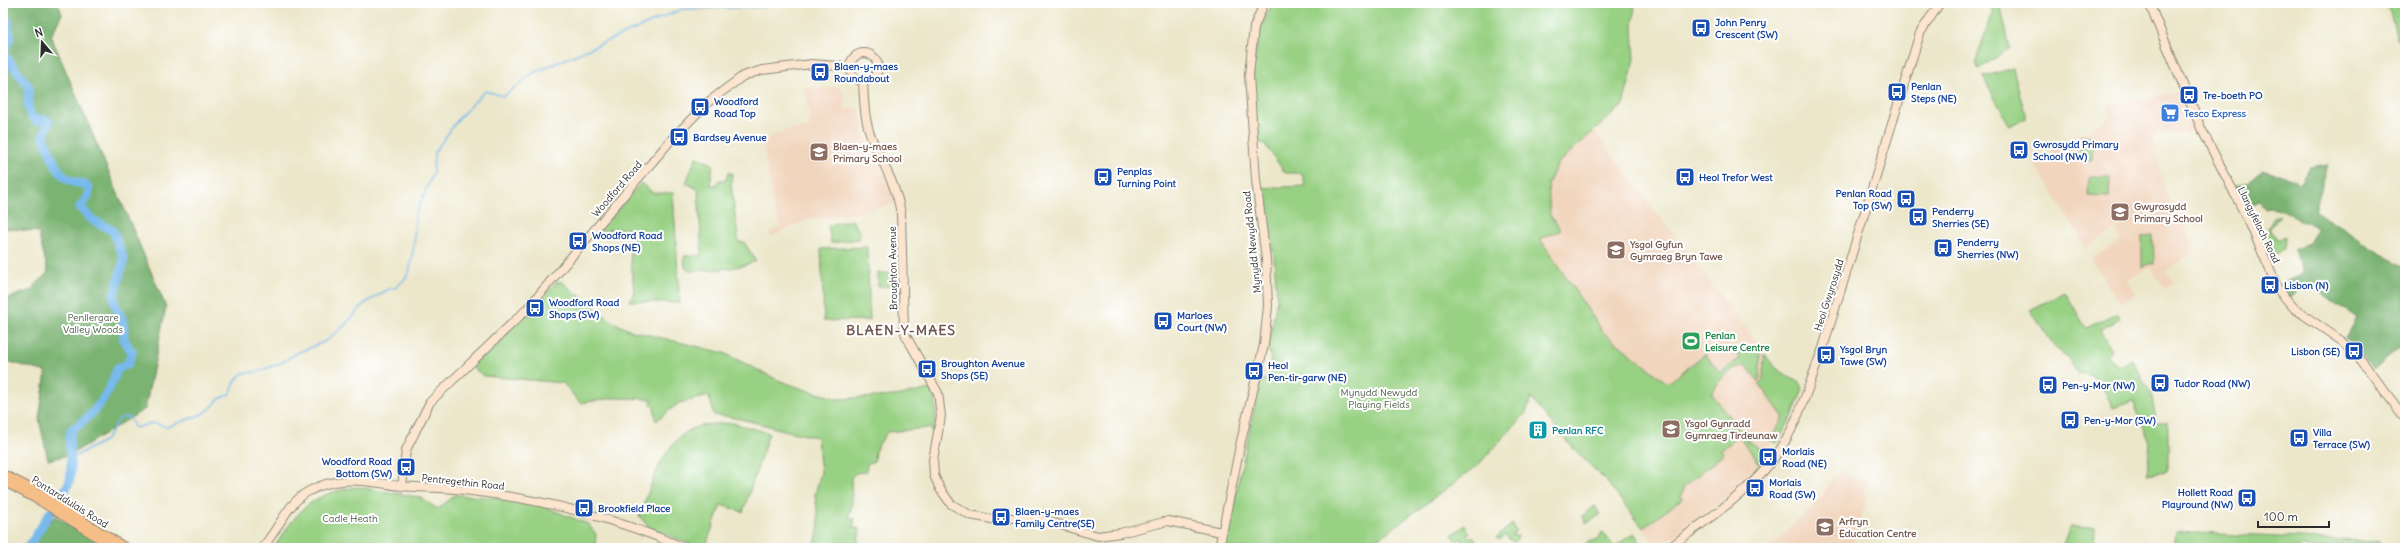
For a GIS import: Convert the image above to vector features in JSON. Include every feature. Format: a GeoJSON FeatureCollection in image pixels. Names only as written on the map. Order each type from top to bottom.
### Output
{"type":"FeatureCollection","features":[{"type":"Feature","properties":{"kind":"main road","name":"Pontarddulais Road"},"geometry":{"type":"LineString","coordinates":[[3,474],[38,492],[126,548]]}},
{"type":"Feature","properties":{"kind":"main road","name":"Pontarddulais Road"},"geometry":{"type":"LineString","coordinates":[[3,481],[40,501],[115,548]]}},
{"type":"Feature","properties":{"kind":"street","name":"Mynydd Newydd Road"},"geometry":{"type":"LineString","coordinates":[[1218,548],[1264,345],[1268,306],[1266,259],[1256,180],[1249,75],[1254,27],[1264,3]]}},
{"type":"Feature","properties":{"kind":"street","name":"Heol Gwyrosydd"},"geometry":{"type":"LineString","coordinates":[[1669,548],[1736,497],[1764,472],[1788,438],[1806,397],[1822,351],[1920,33],[1940,3]]}},
{"type":"Feature","properties":{"kind":"street","name":"Llangyfelach Road"},"geometry":{"type":"LineString","coordinates":[[2149,3],[2201,128],[2250,224],[2280,290],[2295,309],[2347,346],[2361,360],[2405,418]]}},
{"type":"Feature","properties":{"kind":"street"},"geometry":{"type":"LineString","coordinates":[[867,53],[874,57],[878,66],[878,71],[872,79],[863,81],[854,76],[850,67],[853,58],[858,54],[867,53]]}},
{"type":"Feature","properties":{"kind":"street","name":"Woodford Road"},"geometry":{"type":"LineString","coordinates":[[402,486],[406,450],[430,402],[526,310],[671,140],[707,103],[743,76],[762,70],[812,64],[850,67]]}},
{"type":"Feature","properties":{"kind":"street","name":"Broughton Avenue"},"geometry":{"type":"LineString","coordinates":[[863,81],[866,117],[872,138],[892,177],[898,194],[902,219],[904,329],[906,336],[938,393],[941,416],[932,460],[934,475],[940,489],[951,504],[970,515],[992,519],[1034,517],[1098,536],[1120,533],[1168,521],[1221,532]]}},
{"type":"Feature","properties":{"kind":"street","name":"Pentregethin Road"},"geometry":{"type":"LineString","coordinates":[[262,548],[293,503],[310,490],[340,480],[357,479],[402,486],[464,490],[564,506],[618,521],[685,548]]}},
{"type":"Feature","properties":{"kind":"shaded area","name":"Blaen-y-maes Primary School"},"geometry":{"type":"Polygon","coordinates":[[[840,87],[845,95],[845,109],[859,108],[865,135],[889,182],[895,204],[851,214],[806,220],[771,237],[769,232],[781,226],[774,209],[763,142],[777,133],[790,129],[809,128],[807,101],[804,88],[840,87]]]}},
{"type":"Feature","properties":{"kind":"shaded area","name":"Gwyrosydd Primary School"},"geometry":{"type":"Polygon","coordinates":[[[2181,91],[2196,131],[2187,134],[2152,134],[2166,194],[2197,250],[2166,271],[2175,284],[2164,289],[2150,267],[2128,280],[2136,294],[2119,303],[2092,259],[2121,240],[2115,230],[2086,248],[2035,164],[2054,155],[2050,148],[2072,139],[2110,117],[2107,107],[2116,102],[2146,99],[2181,91]]]}},
{"type":"Feature","properties":{"kind":"shaded area"},"geometry":{"type":"Polygon","coordinates":[[[1594,131],[1776,368],[1799,383],[1803,389],[1792,417],[1777,443],[1773,441],[1767,448],[1771,450],[1760,464],[1728,496],[1659,548],[1606,481],[1567,442],[1540,239],[1552,235],[1548,184],[1558,163],[1594,131]]]}},
{"type":"Feature","properties":{"kind":"shaded area","name":"Arfryn Education Centre"},"geometry":{"type":"Polygon","coordinates":[[[1840,470],[1852,477],[1867,480],[1864,494],[1868,495],[1851,548],[1769,548],[1814,506],[1840,470]]]}},
{"type":"Feature","properties":{"kind":"green space","name":"Penllergare Valley Woods"},"geometry":{"type":"Polygon","coordinates":[[[3,3],[58,3],[62,14],[51,36],[166,307],[145,409],[70,455],[48,460],[39,419],[46,372],[3,360],[3,300],[31,290],[48,272],[38,232],[3,228],[3,3]]]}},
{"type":"Feature","properties":{"kind":"green space","name":"Mynydd Newydd Playing Fields"},"geometry":{"type":"Polygon","coordinates":[[[1272,3],[1635,3],[1633,29],[1635,59],[1623,105],[1558,163],[1548,184],[1550,215],[1561,230],[1540,239],[1603,332],[1666,382],[1671,381],[1705,354],[1720,373],[1740,359],[1736,353],[1760,348],[1760,379],[1758,381],[1746,365],[1734,369],[1725,375],[1718,383],[1712,394],[1748,441],[1769,453],[1760,464],[1739,436],[1721,450],[1724,454],[1683,487],[1684,490],[1680,496],[1682,499],[1643,528],[1606,481],[1567,442],[1531,398],[1526,413],[1477,466],[1366,548],[1224,548],[1259,386],[1268,375],[1271,360],[1268,347],[1277,299],[1274,256],[1260,188],[1305,186],[1302,173],[1285,173],[1265,144],[1256,142],[1252,70],[1260,30],[1272,3]]]}},
{"type":"Feature","properties":{"kind":"green space"},"geometry":{"type":"Polygon","coordinates":[[[1995,3],[2000,3],[2010,48],[1979,69],[1975,64],[1995,3]]]}},
{"type":"Feature","properties":{"kind":"green space"},"geometry":{"type":"Polygon","coordinates":[[[2381,3],[2405,3],[2405,44],[2397,39],[2390,11],[2381,3]]]}},
{"type":"Feature","properties":{"kind":"green space"},"geometry":{"type":"Polygon","coordinates":[[[2013,68],[2026,118],[2010,126],[1983,77],[2013,68]]]}},
{"type":"Feature","properties":{"kind":"green space"},"geometry":{"type":"Polygon","coordinates":[[[2081,135],[2094,136],[2092,160],[2080,159],[2081,135]]]}},
{"type":"Feature","properties":{"kind":"green space"},"geometry":{"type":"Polygon","coordinates":[[[696,157],[713,164],[710,185],[716,185],[719,180],[726,180],[728,173],[732,173],[731,185],[739,243],[744,242],[756,261],[732,268],[715,270],[689,271],[685,267],[684,256],[702,255],[698,189],[686,183],[696,157]]]}},
{"type":"Feature","properties":{"kind":"green space"},"geometry":{"type":"Polygon","coordinates":[[[2328,164],[2315,211],[2339,225],[2362,243],[2405,267],[2405,346],[2403,344],[2373,370],[2346,338],[2357,318],[2308,283],[2289,298],[2282,283],[2303,274],[2301,264],[2293,249],[2310,243],[2318,229],[2309,222],[2300,222],[2286,211],[2270,208],[2265,209],[2259,202],[2246,209],[2235,186],[2249,182],[2262,170],[2301,182],[2310,167],[2328,164]]]}},
{"type":"Feature","properties":{"kind":"green space"},"geometry":{"type":"Polygon","coordinates":[[[2089,176],[2110,177],[2109,197],[2088,196],[2089,176]]]}},
{"type":"Feature","properties":{"kind":"green space"},"geometry":{"type":"Polygon","coordinates":[[[641,183],[653,193],[673,193],[680,303],[629,301],[634,291],[629,242],[634,240],[634,235],[628,233],[628,228],[599,231],[641,183]]]}},
{"type":"Feature","properties":{"kind":"green space"},"geometry":{"type":"Polygon","coordinates":[[[2281,215],[2270,228],[2278,241],[2285,237],[2284,249],[2270,259],[2259,236],[2270,232],[2268,228],[2274,218],[2281,215]]]}},
{"type":"Feature","properties":{"kind":"green space"},"geometry":{"type":"Polygon","coordinates":[[[852,220],[861,234],[858,239],[831,243],[828,225],[852,220]]]}},
{"type":"Feature","properties":{"kind":"green space"},"geometry":{"type":"Polygon","coordinates":[[[2153,235],[2154,264],[2148,263],[2142,268],[2142,236],[2153,235]]]}},
{"type":"Feature","properties":{"kind":"green space"},"geometry":{"type":"Polygon","coordinates":[[[867,247],[870,320],[824,321],[821,249],[867,247]]]}},
{"type":"Feature","properties":{"kind":"green space"},"geometry":{"type":"Polygon","coordinates":[[[878,273],[897,273],[896,287],[878,286],[878,273]]]}},
{"type":"Feature","properties":{"kind":"green space"},"geometry":{"type":"Polygon","coordinates":[[[556,282],[562,282],[613,322],[629,330],[724,353],[778,380],[806,390],[839,399],[895,396],[931,389],[934,394],[936,405],[933,433],[929,428],[887,432],[875,451],[874,461],[867,464],[866,472],[856,473],[851,477],[852,503],[849,517],[855,519],[853,527],[860,529],[857,548],[814,548],[819,526],[815,495],[821,472],[817,437],[740,419],[714,415],[709,396],[679,403],[656,421],[654,407],[651,405],[652,399],[614,398],[580,403],[563,383],[484,376],[473,368],[473,363],[526,315],[538,309],[541,299],[556,282]]]}},
{"type":"Feature","properties":{"kind":"green space"},"geometry":{"type":"Polygon","coordinates":[[[2065,292],[2086,328],[2117,314],[2120,319],[2100,330],[2112,350],[2107,354],[2118,367],[2131,359],[2152,395],[2155,422],[2168,422],[2168,471],[2147,474],[2150,443],[2133,401],[2113,408],[2101,384],[2086,374],[2078,373],[2069,359],[2056,348],[2030,310],[2065,292]]]}},
{"type":"Feature","properties":{"kind":"green space"},"geometry":{"type":"Polygon","coordinates":[[[1764,354],[1776,368],[1799,383],[1803,389],[1792,417],[1777,443],[1770,439],[1784,418],[1759,383],[1763,380],[1764,354]]]}},
{"type":"Feature","properties":{"kind":"green space"},"geometry":{"type":"Polygon","coordinates":[[[733,423],[769,433],[743,512],[721,505],[705,548],[700,548],[650,528],[639,516],[658,468],[671,446],[690,430],[700,426],[733,423]]]}},
{"type":"Feature","properties":{"kind":"green space","name":"Cadle Heath"},"geometry":{"type":"Polygon","coordinates":[[[358,487],[419,497],[438,509],[455,495],[500,498],[537,504],[588,524],[596,534],[595,548],[274,548],[291,523],[307,506],[328,494],[358,487]]]}},
{"type":"Feature","properties":{"kind":"green space"},"geometry":{"type":"Polygon","coordinates":[[[1595,506],[1600,515],[1587,523],[1582,516],[1595,506]]]}},
{"type":"Feature","properties":{"kind":"green space"},"geometry":{"type":"Polygon","coordinates":[[[55,516],[107,548],[21,548],[55,516]]]}},
{"type":"Feature","properties":{"kind":"green space"},"geometry":{"type":"Polygon","coordinates":[[[1512,524],[1516,531],[1513,534],[1515,537],[1518,535],[1517,540],[1513,543],[1505,535],[1500,540],[1496,538],[1512,524]]]}},
{"type":"Feature","properties":{"kind":"green space"},"geometry":{"type":"Polygon","coordinates":[[[1465,525],[1470,533],[1467,535],[1469,538],[1473,536],[1478,543],[1471,548],[1463,548],[1461,546],[1465,543],[1461,538],[1457,541],[1452,535],[1465,525]]]}},
{"type":"Feature","properties":{"kind":"green space"},"geometry":{"type":"Polygon","coordinates":[[[2071,526],[2095,527],[2094,548],[2061,548],[2071,526]]]}},
{"type":"Feature","properties":{"kind":"green space"},"geometry":{"type":"Polygon","coordinates":[[[1602,532],[1614,547],[1634,533],[1645,548],[1581,548],[1590,541],[1597,541],[1602,532]]]}},
{"type":"Feature","properties":{"kind":"green space"},"geometry":{"type":"Polygon","coordinates":[[[2176,532],[2380,542],[2373,548],[2355,548],[2339,544],[2332,547],[2319,548],[2306,548],[2303,545],[2301,548],[2174,548],[2176,532]]]}},
{"type":"Feature","properties":{"kind":"waterway"},"geometry":{"type":"LineString","coordinates":[[72,458],[106,440],[120,418],[129,417],[135,428],[153,423],[167,427],[200,415],[210,409],[219,399],[230,394],[236,380],[243,373],[257,372],[281,363],[297,353],[326,341],[343,327],[364,304],[387,290],[395,288],[403,281],[409,273],[414,245],[415,216],[433,173],[434,153],[459,118],[485,91],[504,96],[533,73],[682,9],[766,7],[772,3]]}},
{"type":"Feature","properties":{"kind":"waterway"},"geometry":{"type":"LineString","coordinates":[[3,19],[8,21],[10,37],[3,53]]}},
{"type":"Feature","properties":{"kind":"waterway"},"geometry":{"type":"LineString","coordinates":[[3,53],[29,87],[28,106],[33,118],[37,121],[44,119],[49,122],[43,136],[57,167],[65,178],[89,188],[88,196],[80,207],[91,219],[113,231],[124,260],[114,295],[115,305],[123,320],[124,340],[132,352],[128,364],[117,369],[110,387],[100,404],[87,418],[71,430],[69,443],[71,472],[69,483],[58,501],[56,508],[49,514],[28,548]]}},
{"type":"Feature","properties":{"kind":"place","name":"John Penry Crescent (SW)"},"geometry":{"type":"Point","coordinates":[1701,28]}},
{"type":"Feature","properties":{"kind":"place","name":"Blaen-y-maes Roundabout"},"geometry":{"type":"Point","coordinates":[820,72]}},
{"type":"Feature","properties":{"kind":"place","name":"Penlan Steps (NE)"},"geometry":{"type":"Point","coordinates":[1897,92]}},
{"type":"Feature","properties":{"kind":"place","name":"Tre-boeth PO"},"geometry":{"type":"Point","coordinates":[2189,95]}},
{"type":"Feature","properties":{"kind":"place","name":"Woodford Road Top"},"geometry":{"type":"Point","coordinates":[700,107]}},
{"type":"Feature","properties":{"kind":"place","name":"Tesco Express"},"geometry":{"type":"Point","coordinates":[2170,113]}},
{"type":"Feature","properties":{"kind":"place","name":"Bardsey Avenue"},"geometry":{"type":"Point","coordinates":[679,137]}},
{"type":"Feature","properties":{"kind":"place","name":"Gwrosydd Primary School (NW)"},"geometry":{"type":"Point","coordinates":[2019,150]}},
{"type":"Feature","properties":{"kind":"place","name":"Blaen-y-maes Primary School"},"geometry":{"type":"Point","coordinates":[819,152]}},
{"type":"Feature","properties":{"kind":"place","name":"Penplas Turning Point"},"geometry":{"type":"Point","coordinates":[1103,177]}},
{"type":"Feature","properties":{"kind":"place","name":"Heol Trefor West"},"geometry":{"type":"Point","coordinates":[1685,177]}},
{"type":"Feature","properties":{"kind":"place","name":"Penlan Road Top (SW)"},"geometry":{"type":"Point","coordinates":[1906,199]}},
{"type":"Feature","properties":{"kind":"place","name":"Gwyrosydd Primary School"},"geometry":{"type":"Point","coordinates":[2120,212]}},
{"type":"Feature","properties":{"kind":"place","name":"Penderry Sherries (SE)"},"geometry":{"type":"Point","coordinates":[1918,217]}},
{"type":"Feature","properties":{"kind":"place","name":"Woodford Road Shops (NE)"},"geometry":{"type":"Point","coordinates":[578,241]}},
{"type":"Feature","properties":{"kind":"place","name":"Penderry Sherries (NW)"},"geometry":{"type":"Point","coordinates":[1943,248]}},
{"type":"Feature","properties":{"kind":"place","name":"Ysgol Gyfun Gymraeg Bryn Tawe"},"geometry":{"type":"Point","coordinates":[1616,250]}},
{"type":"Feature","properties":{"kind":"place","name":"Lisbon (N)"},"geometry":{"type":"Point","coordinates":[2270,285]}},
{"type":"Feature","properties":{"kind":"place","name":"Woodford Road Shops (SW)"},"geometry":{"type":"Point","coordinates":[535,308]}},
{"type":"Feature","properties":{"kind":"place","name":"Marloes Court (NW)"},"geometry":{"type":"Point","coordinates":[1163,321]}},
{"type":"Feature","properties":{"kind":"place","name":"Penlan Leisure Centre"},"geometry":{"type":"Point","coordinates":[1691,341]}},
{"type":"Feature","properties":{"kind":"place","name":"Lisbon (SE)"},"geometry":{"type":"Point","coordinates":[2354,351]}},
{"type":"Feature","properties":{"kind":"place","name":"Ysgol Bryn Tawe (SW)"},"geometry":{"type":"Point","coordinates":[1826,355]}},
{"type":"Feature","properties":{"kind":"place","name":"Broughton Avenue Shops (SE)"},"geometry":{"type":"Point","coordinates":[927,369]}},
{"type":"Feature","properties":{"kind":"place","name":"Heol Pen-tir-garw (NE)"},"geometry":{"type":"Point","coordinates":[1254,371]}},
{"type":"Feature","properties":{"kind":"place","name":"Tudor Road (NW)"},"geometry":{"type":"Point","coordinates":[2160,383]}},
{"type":"Feature","properties":{"kind":"place","name":"Pen-y-Mor (NW)"},"geometry":{"type":"Point","coordinates":[2048,385]}},
{"type":"Feature","properties":{"kind":"place","name":"Pen-y-Mor (SW)"},"geometry":{"type":"Point","coordinates":[2070,420]}},
{"type":"Feature","properties":{"kind":"place","name":"Ysgol Gynradd Gymraeg Tirdeunaw"},"geometry":{"type":"Point","coordinates":[1671,429]}},
{"type":"Feature","properties":{"kind":"place","name":"Penlan RFC"},"geometry":{"type":"Point","coordinates":[1538,430]}},
{"type":"Feature","properties":{"kind":"place","name":"Villa Terrace (SW)"},"geometry":{"type":"Point","coordinates":[2299,438]}},
{"type":"Feature","properties":{"kind":"place","name":"Morlais Road (NE)"},"geometry":{"type":"Point","coordinates":[1768,457]}},
{"type":"Feature","properties":{"kind":"place","name":"Woodford Road Bottom (SW)"},"geometry":{"type":"Point","coordinates":[406,467]}},
{"type":"Feature","properties":{"kind":"place","name":"Morlais Road (SW)"},"geometry":{"type":"Point","coordinates":[1755,488]}},
{"type":"Feature","properties":{"kind":"place","name":"Hollett Road Playround (NW)"},"geometry":{"type":"Point","coordinates":[2247,498]}},
{"type":"Feature","properties":{"kind":"place","name":"Brookfield Place"},"geometry":{"type":"Point","coordinates":[584,508]}},
{"type":"Feature","properties":{"kind":"place","name":"Blaen-y-maes Family Centre(SE)"},"geometry":{"type":"Point","coordinates":[1001,517]}},
{"type":"Feature","properties":{"kind":"place","name":"Arfryn Education Centre"},"geometry":{"type":"Point","coordinates":[1825,527]}},
{"type":"Feature","properties":{"kind":"district","name":"BLAEN-Y-MAES"},"geometry":{"type":"Point","coordinates":[901,330]}}]}
